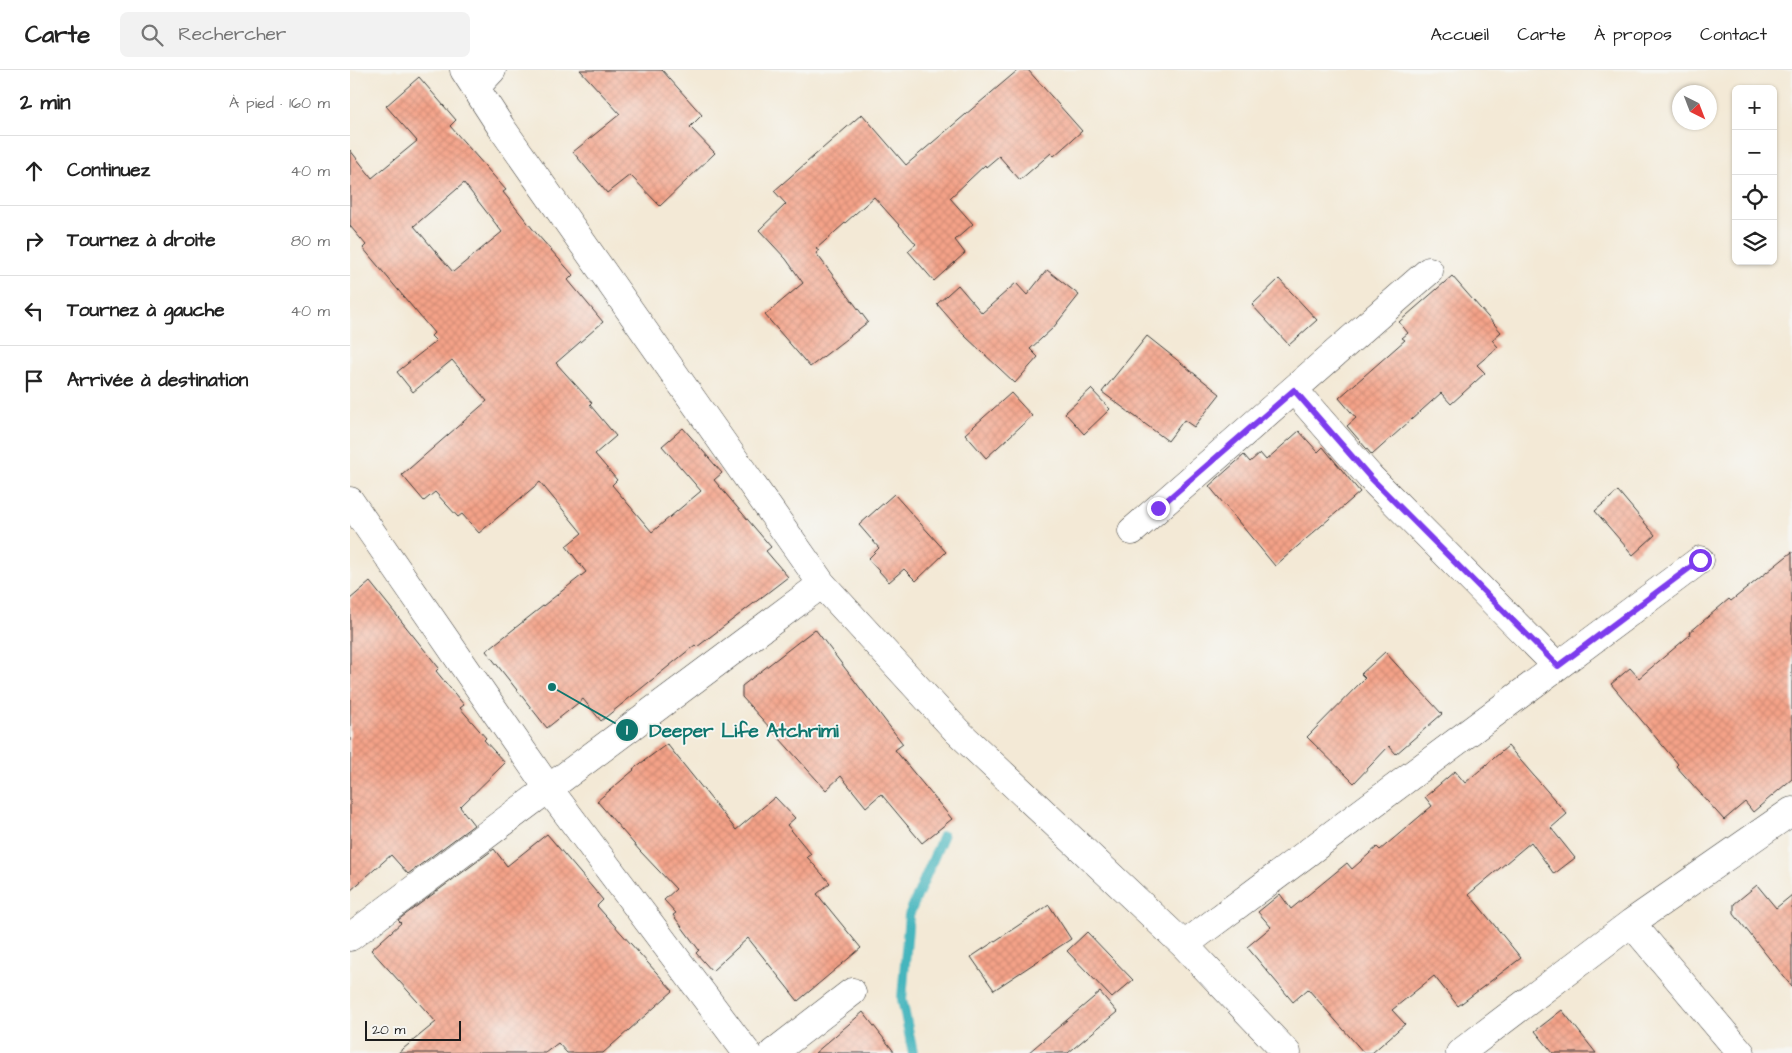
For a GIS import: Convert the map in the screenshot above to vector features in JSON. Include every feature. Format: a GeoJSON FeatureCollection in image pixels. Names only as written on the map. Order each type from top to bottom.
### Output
{"type":"FeatureCollection","features":[{"type":"Feature","properties":{"kind":"street"},"geometry":{"type":"LineString","coordinates":[[478,76],[501,127],[822,584],[958,731],[1184,944],[1287,1053]]}},
{"type":"Feature","properties":{"kind":"street"},"geometry":{"type":"LineString","coordinates":[[1132,531],[1429,271]]}},
{"type":"Feature","properties":{"kind":"street"},"geometry":{"type":"LineString","coordinates":[[1294,390],[1370,477],[1558,666]]}},
{"type":"Feature","properties":{"kind":"street"},"geometry":{"type":"LineString","coordinates":[[350,501],[548,788],[746,1053]]}},
{"type":"Feature","properties":{"kind":"street"},"geometry":{"type":"LineString","coordinates":[[1184,944],[1700,560]]}},
{"type":"Feature","properties":{"kind":"street"},"geometry":{"type":"LineString","coordinates":[[350,937],[822,584]]}},
{"type":"Feature","properties":{"kind":"street"},"geometry":{"type":"LineString","coordinates":[[1460,1053],[1631,923],[1792,811]]}},
{"type":"Feature","properties":{"kind":"street"},"geometry":{"type":"LineString","coordinates":[[1631,923],[1742,1053]]}},
{"type":"Feature","properties":{"kind":"street"},"geometry":{"type":"LineString","coordinates":[[773,1053],[852,992]]}},
{"type":"Feature","properties":{"kind":"building"},"geometry":{"type":"Polygon","coordinates":[[[580,70],[662,70],[702,115],[690,127],[715,153],[660,206],[630,175],[607,193],[573,152],[620,114],[580,70]]]}},
{"type":"Feature","properties":{"kind":"building"},"geometry":{"type":"Polygon","coordinates":[[[1018,70],[1028,70],[1082,131],[1054,156],[1051,153],[1020,180],[999,156],[986,167],[985,165],[950,198],[973,224],[955,240],[965,253],[934,281],[908,251],[916,244],[874,197],[816,249],[819,251],[816,253],[868,322],[810,367],[765,315],[803,283],[786,259],[759,230],[786,204],[774,191],[862,114],[906,165],[1018,70]]]}},
{"type":"Feature","properties":{"kind":"building"},"geometry":{"type":"Polygon","coordinates":[[[419,77],[456,120],[450,126],[506,190],[503,192],[573,275],[568,280],[603,322],[556,363],[592,403],[590,405],[616,436],[595,454],[617,480],[612,485],[652,532],[701,491],[662,446],[683,428],[722,473],[714,480],[771,547],[766,551],[788,577],[697,647],[695,645],[601,721],[583,699],[547,728],[486,651],[586,572],[566,546],[582,533],[540,482],[479,533],[462,514],[458,517],[435,492],[424,501],[402,475],[487,401],[452,360],[413,392],[397,372],[436,341],[431,336],[434,333],[363,248],[366,245],[350,226],[350,150],[372,178],[417,141],[386,106],[419,77]],[[464,183],[414,226],[453,272],[502,232],[464,183]]]}},
{"type":"Feature","properties":{"kind":"building"},"geometry":{"type":"Polygon","coordinates":[[[1047,270],[1079,295],[1053,328],[1030,349],[1038,357],[1015,383],[965,336],[937,304],[958,285],[982,313],[1016,283],[1027,295],[1047,270]]]}},
{"type":"Feature","properties":{"kind":"building"},"geometry":{"type":"Polygon","coordinates":[[[1452,276],[1501,332],[1492,340],[1498,347],[1477,365],[1485,373],[1451,404],[1441,393],[1372,455],[1347,426],[1356,418],[1339,398],[1405,340],[1402,338],[1408,333],[1399,322],[1452,276]]]}},
{"type":"Feature","properties":{"kind":"building"},"geometry":{"type":"Polygon","coordinates":[[[1279,279],[1317,320],[1289,345],[1252,305],[1279,279]]]}},
{"type":"Feature","properties":{"kind":"building"},"geometry":{"type":"Polygon","coordinates":[[[1147,336],[1220,394],[1194,427],[1184,420],[1168,441],[1102,392],[1147,336]]]}},
{"type":"Feature","properties":{"kind":"building"},"geometry":{"type":"Polygon","coordinates":[[[1091,389],[1110,409],[1084,434],[1065,413],[1091,389]]]}},
{"type":"Feature","properties":{"kind":"building"},"geometry":{"type":"Polygon","coordinates":[[[1011,393],[1032,416],[986,458],[965,434],[1011,393]]]}},
{"type":"Feature","properties":{"kind":"building"},"geometry":{"type":"Polygon","coordinates":[[[1299,431],[1318,452],[1323,447],[1360,492],[1275,566],[1209,486],[1244,455],[1250,462],[1260,453],[1266,460],[1299,431]]]}},
{"type":"Feature","properties":{"kind":"building"},"geometry":{"type":"Polygon","coordinates":[[[1618,491],[1655,535],[1633,555],[1595,511],[1618,491]]]}},
{"type":"Feature","properties":{"kind":"building"},"geometry":{"type":"Polygon","coordinates":[[[894,494],[946,552],[916,581],[904,569],[889,582],[868,559],[879,548],[859,525],[894,494]]]}},
{"type":"Feature","properties":{"kind":"building"},"geometry":{"type":"Polygon","coordinates":[[[1792,552],[1792,779],[1753,812],[1745,802],[1724,820],[1676,766],[1678,764],[1611,684],[1630,668],[1639,678],[1729,599],[1731,601],[1792,552]]]}},
{"type":"Feature","properties":{"kind":"building"},"geometry":{"type":"Polygon","coordinates":[[[370,582],[439,668],[436,671],[464,705],[460,708],[486,738],[484,740],[505,763],[460,807],[474,825],[408,874],[391,855],[350,891],[350,599],[370,582]]]}},
{"type":"Feature","properties":{"kind":"building"},"geometry":{"type":"Polygon","coordinates":[[[815,629],[903,744],[895,750],[952,819],[922,843],[881,794],[866,807],[841,776],[826,790],[742,697],[742,686],[815,629]]]}},
{"type":"Feature","properties":{"kind":"building"},"geometry":{"type":"Polygon","coordinates":[[[1385,652],[1442,714],[1396,754],[1389,746],[1354,783],[1307,737],[1365,678],[1361,674],[1385,652]]]}},
{"type":"Feature","properties":{"kind":"building"},"geometry":{"type":"Polygon","coordinates":[[[667,744],[736,830],[775,797],[795,818],[787,825],[811,854],[807,857],[830,883],[817,894],[861,948],[798,1001],[748,938],[712,971],[696,953],[699,950],[673,915],[676,913],[664,900],[676,889],[597,801],[633,769],[667,744]]]}},
{"type":"Feature","properties":{"kind":"building"},"geometry":{"type":"Polygon","coordinates":[[[1508,746],[1567,814],[1551,828],[1575,858],[1554,874],[1531,842],[1469,894],[1521,958],[1458,1006],[1434,976],[1392,1010],[1405,1024],[1372,1053],[1364,1053],[1308,989],[1293,1002],[1247,947],[1271,927],[1258,912],[1280,894],[1291,909],[1347,863],[1352,869],[1377,847],[1380,850],[1432,806],[1425,797],[1455,771],[1465,783],[1508,746]]]}},
{"type":"Feature","properties":{"kind":"building"},"geometry":{"type":"Polygon","coordinates":[[[547,834],[603,900],[597,906],[673,991],[603,1053],[567,1053],[558,1043],[545,1053],[398,1053],[436,1022],[371,950],[401,923],[398,920],[494,849],[507,866],[547,834]]]}},
{"type":"Feature","properties":{"kind":"building"},"geometry":{"type":"Polygon","coordinates":[[[1757,885],[1776,908],[1792,895],[1792,987],[1734,914],[1734,904],[1757,885]]]}},
{"type":"Feature","properties":{"kind":"building"},"geometry":{"type":"Polygon","coordinates":[[[1049,905],[1071,939],[994,990],[971,957],[1049,905]]]}},
{"type":"Feature","properties":{"kind":"building"},"geometry":{"type":"Polygon","coordinates":[[[1087,932],[1133,980],[1112,998],[1067,951],[1087,932]]]}},
{"type":"Feature","properties":{"kind":"building"},"geometry":{"type":"Polygon","coordinates":[[[1100,992],[1117,1012],[1068,1053],[1028,1053],[1100,992]]]}},
{"type":"Feature","properties":{"kind":"building"},"geometry":{"type":"Polygon","coordinates":[[[1562,1010],[1596,1053],[1553,1053],[1535,1031],[1562,1010]]]}},
{"type":"Feature","properties":{"kind":"building"},"geometry":{"type":"Polygon","coordinates":[[[863,1012],[895,1053],[815,1053],[863,1012]]]}},
{"type":"Feature","properties":{"kind":"waterway"},"geometry":{"type":"LineString","coordinates":[[913,1053],[902,999],[909,915],[943,836]]}},
{"type":"Feature","properties":{"kind":"place","name":"Deeper Life Atchrimi"},"geometry":{"type":"Point","coordinates":[552,687]}},
{"type":"Feature","properties":{"kind":"route"},"geometry":{"type":"LineString","coordinates":[[1158,508],[1294,390],[1370,477],[1558,666],[1700,560]]}}]}
